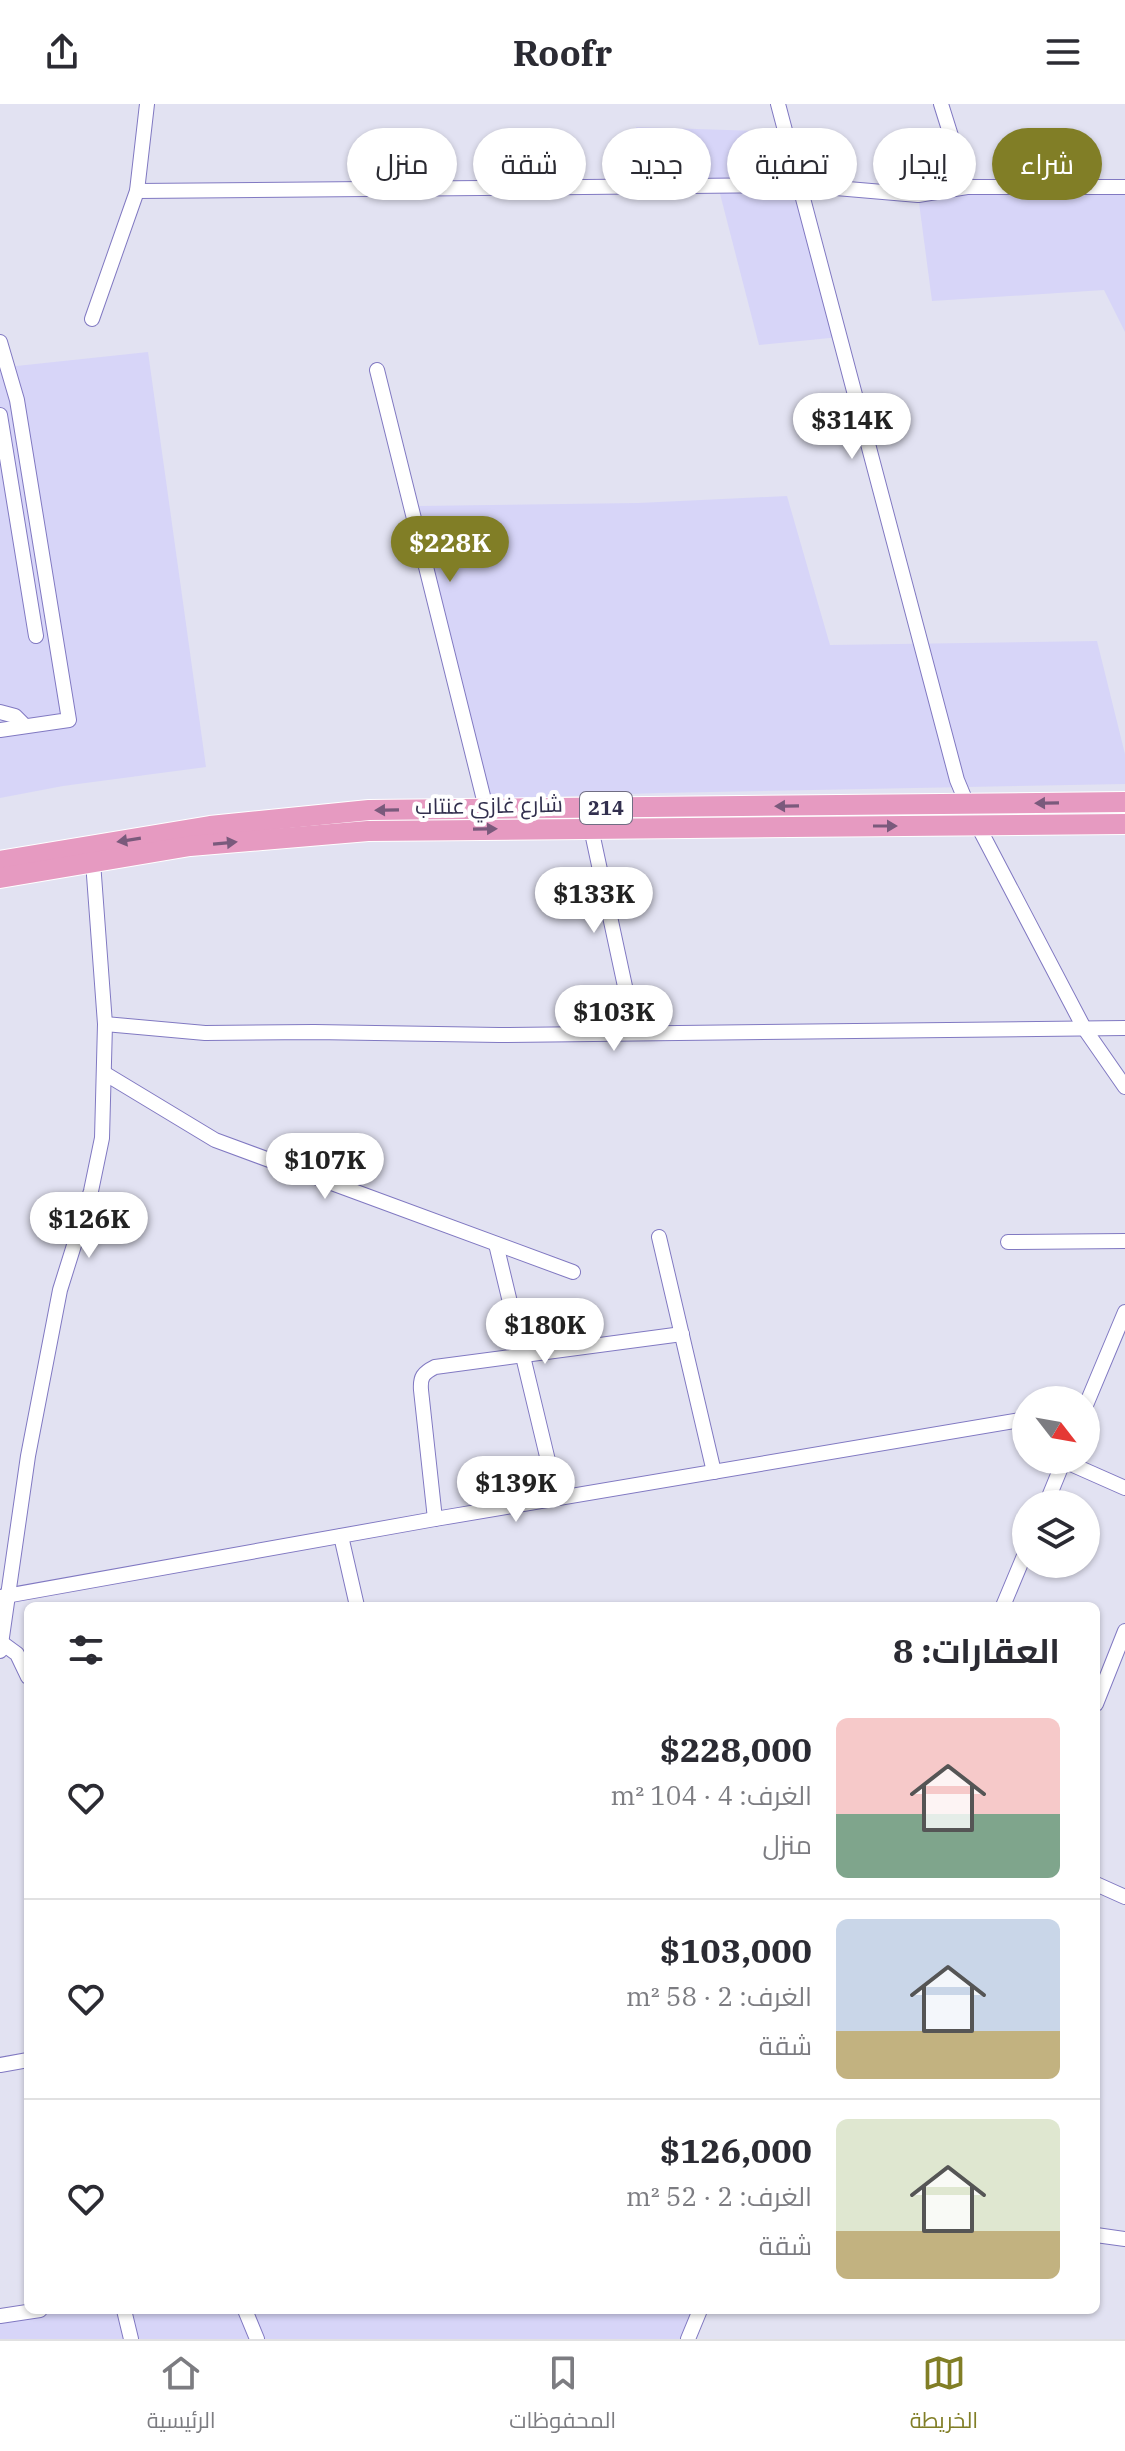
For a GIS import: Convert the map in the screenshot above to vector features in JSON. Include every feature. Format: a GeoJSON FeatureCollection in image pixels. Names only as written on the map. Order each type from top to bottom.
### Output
{"type":"FeatureCollection","features":[{"type":"Feature","properties":{"kind":"highway","name":"214"},"geometry":{"type":"LineString","coordinates":[[0,861],[210,826],[369,810],[1125,802]]}},
{"type":"Feature","properties":{"kind":"highway","name":"شارع غازي عنتاب"},"geometry":{"type":"LineString","coordinates":[[0,878],[190,846],[368,831],[1125,824]]}},
{"type":"Feature","properties":{"kind":"street"},"geometry":{"type":"LineString","coordinates":[[92,319],[137,191],[146,104]]}},
{"type":"Feature","properties":{"kind":"street"},"geometry":{"type":"LineString","coordinates":[[778,104],[785,128]]}},
{"type":"Feature","properties":{"kind":"street"},"geometry":{"type":"LineString","coordinates":[[941,104],[949,128]]}},
{"type":"Feature","properties":{"kind":"street"},"geometry":{"type":"LineString","coordinates":[[137,191],[727,186]]}},
{"type":"Feature","properties":{"kind":"street"},"geometry":{"type":"LineString","coordinates":[[976,187],[1125,187]]}},
{"type":"Feature","properties":{"kind":"street"},"geometry":{"type":"LineString","coordinates":[[805,200],[936,704],[957,780],[967,804]]}},
{"type":"Feature","properties":{"kind":"street"},"geometry":{"type":"LineString","coordinates":[[0,342],[17,400],[69,720],[0,730]]}},
{"type":"Feature","properties":{"kind":"street"},"geometry":{"type":"LineString","coordinates":[[377,370],[486,808]]}},
{"type":"Feature","properties":{"kind":"street"},"geometry":{"type":"LineString","coordinates":[[0,415],[36,636]]}},
{"type":"Feature","properties":{"kind":"street"},"geometry":{"type":"LineString","coordinates":[[0,712],[15,716],[25,726]]}},
{"type":"Feature","properties":{"kind":"street"},"geometry":{"type":"LineString","coordinates":[[978,826],[1084,1028],[1125,1087]]}},
{"type":"Feature","properties":{"kind":"street"},"geometry":{"type":"LineString","coordinates":[[591,828],[635,1033]]}},
{"type":"Feature","properties":{"kind":"street"},"geometry":{"type":"LineString","coordinates":[[24,1669],[17,1654],[1,1647],[4,1596],[60,1290],[91,1191],[102,1138],[105,1024],[93,862]]}},
{"type":"Feature","properties":{"kind":"street"},"geometry":{"type":"LineString","coordinates":[[105,1024],[205,1033],[1125,1028]]}},
{"type":"Feature","properties":{"kind":"street"},"geometry":{"type":"LineString","coordinates":[[104,1073],[215,1140],[573,1272]]}},
{"type":"Feature","properties":{"kind":"street"},"geometry":{"type":"LineString","coordinates":[[659,1237],[714,1472]]}},
{"type":"Feature","properties":{"kind":"street"},"geometry":{"type":"LineString","coordinates":[[1008,1242],[1125,1241]]}},
{"type":"Feature","properties":{"kind":"street"},"geometry":{"type":"LineString","coordinates":[[496,1244],[557,1498]]}},
{"type":"Feature","properties":{"kind":"street"},"geometry":{"type":"LineString","coordinates":[[1094,1386],[1125,1312]]}},
{"type":"Feature","properties":{"kind":"street"},"geometry":{"type":"LineString","coordinates":[[435,1519],[420,1379],[425,1372],[435,1367],[682,1334]]}},
{"type":"Feature","properties":{"kind":"street"},"geometry":{"type":"LineString","coordinates":[[4,1596],[1012,1421]]}},
{"type":"Feature","properties":{"kind":"street"},"geometry":{"type":"LineString","coordinates":[[1094,1474],[1125,1488]]}},
{"type":"Feature","properties":{"kind":"street"},"geometry":{"type":"LineString","coordinates":[[341,1536],[356,1602]]}},
{"type":"Feature","properties":{"kind":"street"},"geometry":{"type":"LineString","coordinates":[[1005,1602],[1015,1578]]}},
{"type":"Feature","properties":{"kind":"street"},"geometry":{"type":"LineString","coordinates":[[1100,1694],[1125,1631]]}},
{"type":"Feature","properties":{"kind":"street"},"geometry":{"type":"LineString","coordinates":[[1100,1886],[1125,1897]]}},
{"type":"Feature","properties":{"kind":"street"},"geometry":{"type":"LineString","coordinates":[[0,2065],[24,2061]]}},
{"type":"Feature","properties":{"kind":"street"},"geometry":{"type":"LineString","coordinates":[[1100,2236],[1125,2239]]}},
{"type":"Feature","properties":{"kind":"street"},"geometry":{"type":"LineString","coordinates":[[0,2316],[24,2312]]}},
{"type":"Feature","properties":{"kind":"street"},"geometry":{"type":"LineString","coordinates":[[125,2314],[131,2339]]}},
{"type":"Feature","properties":{"kind":"street"},"geometry":{"type":"LineString","coordinates":[[247,2314],[257,2339]]}},
{"type":"Feature","properties":{"kind":"street"},"geometry":{"type":"LineString","coordinates":[[688,2339],[698,2314]]}},
{"type":"Feature","properties":{"kind":"shaded area"},"geometry":{"type":"Polygon","coordinates":[[[711,130],[727,130],[727,200],[804,200],[840,337],[759,345],[718,186],[711,186],[711,130]]]}},
{"type":"Feature","properties":{"kind":"shaded area"},"geometry":{"type":"Polygon","coordinates":[[[1125,187],[1125,332],[1104,290],[932,301],[919,200],[976,200],[976,193],[992,192],[992,200],[1102,200],[1102,188],[1125,187]]]}},
{"type":"Feature","properties":{"kind":"shaded area"},"geometry":{"type":"Polygon","coordinates":[[[148,352],[206,767],[63,786],[0,798],[0,355],[7,367],[148,352]]]}},
{"type":"Feature","properties":{"kind":"shaded area"},"geometry":{"type":"Polygon","coordinates":[[[787,496],[830,645],[1097,641],[1125,754],[1125,784],[490,799],[418,506],[638,503],[787,496]]]}},
{"type":"Feature","properties":{"kind":"shaded area"},"geometry":{"type":"Polygon","coordinates":[[[24,2310],[24,2314],[697,2314],[687,2339],[0,2339],[0,2313],[24,2310]]]}}]}
